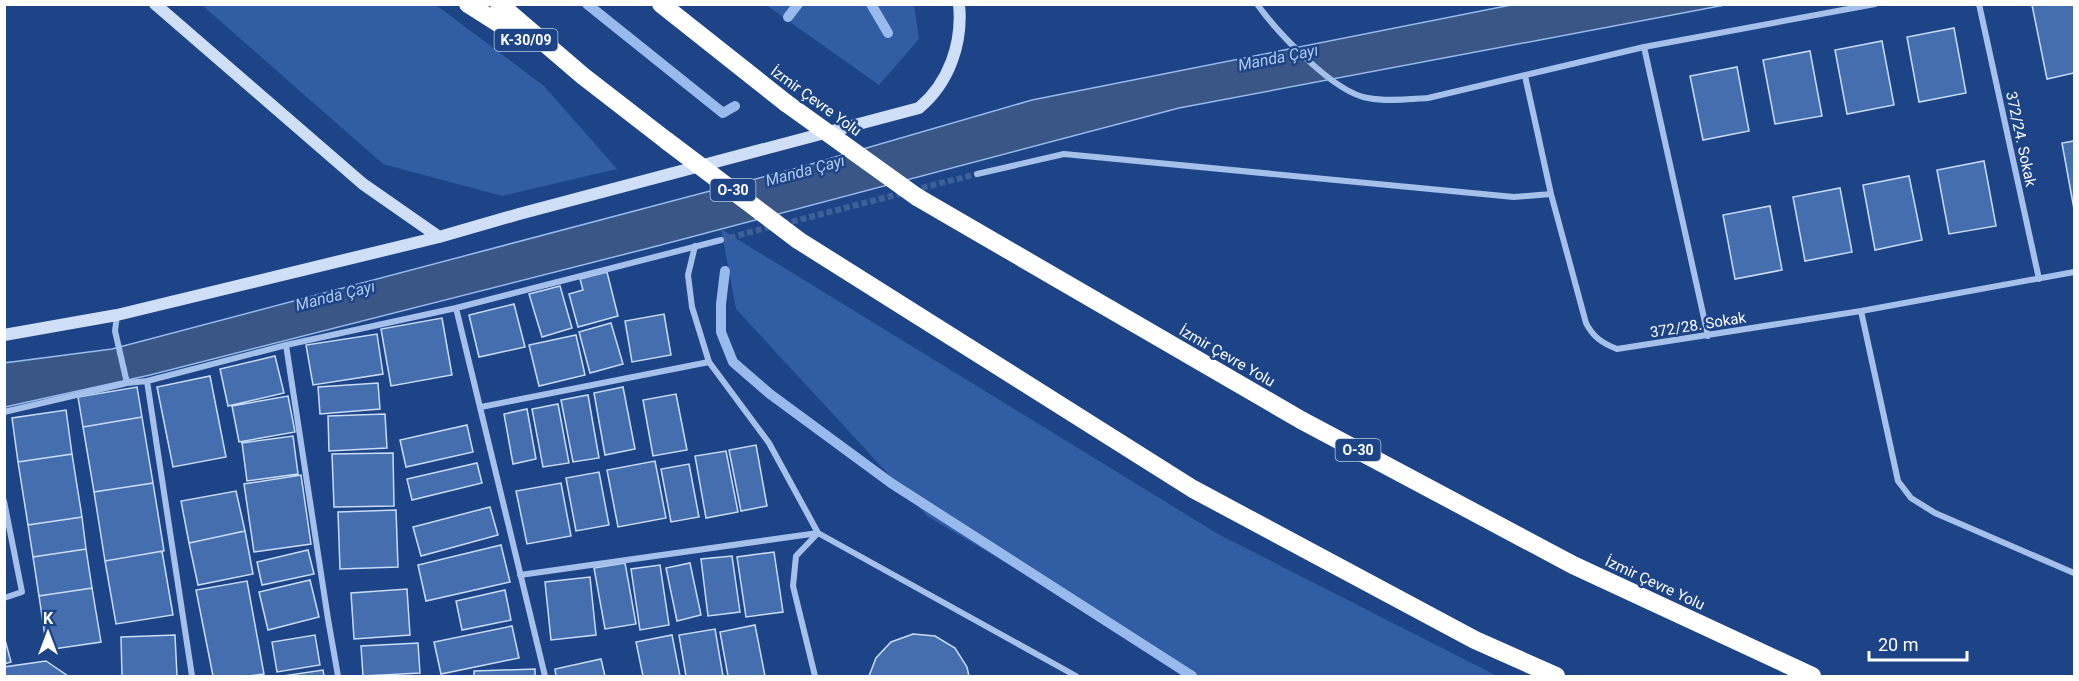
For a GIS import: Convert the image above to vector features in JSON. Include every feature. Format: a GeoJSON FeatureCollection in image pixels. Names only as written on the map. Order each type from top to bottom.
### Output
{"type":"FeatureCollection","features":[{"type":"Feature","properties":{"kind":"highway","name":"K-30/09"},"geometry":{"type":"LineString","coordinates":[[468,4],[583,76]]}},
{"type":"Feature","properties":{"kind":"highway","name":"O-30"},"geometry":{"type":"LineString","coordinates":[[498,4],[583,76],[798,240],[1193,489],[1475,640],[1556,676]]}},
{"type":"Feature","properties":{"kind":"highway","name":"İzmir Çevre Yolu"},"geometry":{"type":"LineString","coordinates":[[660,4],[786,103],[917,197],[1301,420],[1573,565],[1812,676]]}},
{"type":"Feature","properties":{"kind":"street"},"geometry":{"type":"LineString","coordinates":[[155,4],[363,184],[439,237]]}},
{"type":"Feature","properties":{"kind":"street"},"geometry":{"type":"LineString","coordinates":[[4,335],[117,315],[439,237],[919,108],[933,97],[951,65],[960,33],[959,4]]}},
{"type":"Feature","properties":{"kind":"street"},"geometry":{"type":"LineString","coordinates":[[1257,4],[1284,38],[1339,86],[1366,98],[1404,99],[1428,98],[1644,47],[1875,4]]}},
{"type":"Feature","properties":{"kind":"street","name":"372/24. Sokak"},"geometry":{"type":"LineString","coordinates":[[1979,4],[2038,279]]}},
{"type":"Feature","properties":{"kind":"street"},"geometry":{"type":"LineString","coordinates":[[1644,47],[1708,336]]}},
{"type":"Feature","properties":{"kind":"street","name":"372/28. Sokak"},"geometry":{"type":"LineString","coordinates":[[1526,76],[1551,194],[1586,323],[1592,335],[1617,349],[1861,311],[2074,272]]}},
{"type":"Feature","properties":{"kind":"street"},"geometry":{"type":"LineString","coordinates":[[978,174],[1064,154],[1514,197],[1551,194]]}},
{"type":"Feature","properties":{"kind":"street"},"geometry":{"type":"LineString","coordinates":[[4,412],[127,383],[147,381],[286,345],[456,308],[721,240]]}},
{"type":"Feature","properties":{"kind":"street"},"geometry":{"type":"LineString","coordinates":[[695,246],[688,275],[692,308],[709,362],[769,443],[818,533],[1076,676]]}},
{"type":"Feature","properties":{"kind":"street"},"geometry":{"type":"LineString","coordinates":[[456,308],[545,676]]}},
{"type":"Feature","properties":{"kind":"street"},"geometry":{"type":"LineString","coordinates":[[1861,311],[1898,481],[1911,498],[1935,513],[2074,573]]}},
{"type":"Feature","properties":{"kind":"street"},"geometry":{"type":"LineString","coordinates":[[117,315],[115,331],[127,383]]}},
{"type":"Feature","properties":{"kind":"street"},"geometry":{"type":"LineString","coordinates":[[286,345],[338,676]]}},
{"type":"Feature","properties":{"kind":"street"},"geometry":{"type":"LineString","coordinates":[[481,407],[709,362]]}},
{"type":"Feature","properties":{"kind":"street"},"geometry":{"type":"LineString","coordinates":[[147,381],[192,676]]}},
{"type":"Feature","properties":{"kind":"street"},"geometry":{"type":"LineString","coordinates":[[4,501],[22,592],[4,598]]}},
{"type":"Feature","properties":{"kind":"street"},"geometry":{"type":"LineString","coordinates":[[520,575],[818,533]]}},
{"type":"Feature","properties":{"kind":"street"},"geometry":{"type":"LineString","coordinates":[[815,676],[793,586],[796,556],[818,533]]}},
{"type":"Feature","properties":{"kind":"shaded area"},"geometry":{"type":"Polygon","coordinates":[[[202,5],[436,5],[544,86],[617,169],[502,196],[383,164],[202,5]]]}},
{"type":"Feature","properties":{"kind":"shaded area"},"geometry":{"type":"Polygon","coordinates":[[[766,5],[914,5],[919,39],[879,85],[766,5]]]}},
{"type":"Feature","properties":{"kind":"shaded area"},"geometry":{"type":"Polygon","coordinates":[[[721,229],[1218,534],[1497,676],[1196,676],[927,516],[736,309],[721,229]]]}},
{"type":"Feature","properties":{"kind":"water","name":"Manda Çayı"},"geometry":{"type":"Polygon","coordinates":[[[1511,5],[1725,5],[1179,108],[657,246],[150,375],[5,407],[4,363],[112,349],[801,167],[1032,100],[1511,5]]]}},
{"type":"Feature","properties":{"kind":"building"},"geometry":{"type":"Polygon","coordinates":[[[2074,4],[2074,73],[2047,79],[2032,5],[2074,4]]]}},
{"type":"Feature","properties":{"kind":"building"},"geometry":{"type":"Polygon","coordinates":[[[1954,28],[1966,93],[1919,102],[1907,37],[1954,28]]]}},
{"type":"Feature","properties":{"kind":"building"},"geometry":{"type":"Polygon","coordinates":[[[1882,41],[1894,105],[1847,114],[1835,50],[1882,41]]]}},
{"type":"Feature","properties":{"kind":"building"},"geometry":{"type":"Polygon","coordinates":[[[1810,51],[1822,116],[1775,124],[1763,60],[1810,51]]]}},
{"type":"Feature","properties":{"kind":"building"},"geometry":{"type":"Polygon","coordinates":[[[1737,67],[1749,131],[1703,140],[1690,76],[1737,67]]]}},
{"type":"Feature","properties":{"kind":"building"},"geometry":{"type":"Polygon","coordinates":[[[2074,141],[2074,209],[2062,143],[2074,141]]]}},
{"type":"Feature","properties":{"kind":"building"},"geometry":{"type":"Polygon","coordinates":[[[1984,161],[1996,226],[1949,234],[1937,170],[1984,161]]]}},
{"type":"Feature","properties":{"kind":"building"},"geometry":{"type":"Polygon","coordinates":[[[1909,176],[1922,240],[1875,250],[1863,185],[1909,176]]]}},
{"type":"Feature","properties":{"kind":"building"},"geometry":{"type":"Polygon","coordinates":[[[1840,188],[1852,252],[1805,261],[1793,197],[1840,188]]]}},
{"type":"Feature","properties":{"kind":"building"},"geometry":{"type":"Polygon","coordinates":[[[1770,206],[1782,270],[1735,279],[1723,215],[1770,206]]]}},
{"type":"Feature","properties":{"kind":"building"},"geometry":{"type":"Polygon","coordinates":[[[607,272],[618,316],[578,327],[569,294],[583,290],[580,279],[607,272]]]}},
{"type":"Feature","properties":{"kind":"building"},"geometry":{"type":"Polygon","coordinates":[[[560,286],[572,328],[542,337],[529,294],[560,286]]]}},
{"type":"Feature","properties":{"kind":"building"},"geometry":{"type":"Polygon","coordinates":[[[514,304],[525,347],[479,357],[469,315],[514,304]]]}},
{"type":"Feature","properties":{"kind":"building"},"geometry":{"type":"Polygon","coordinates":[[[664,314],[671,355],[632,362],[625,321],[664,314]]]}},
{"type":"Feature","properties":{"kind":"building"},"geometry":{"type":"Polygon","coordinates":[[[442,318],[452,375],[391,386],[381,329],[442,318]]]}},
{"type":"Feature","properties":{"kind":"building"},"geometry":{"type":"Polygon","coordinates":[[[611,323],[623,364],[590,373],[579,332],[611,323]]]}},
{"type":"Feature","properties":{"kind":"building"},"geometry":{"type":"Polygon","coordinates":[[[377,334],[383,374],[313,385],[306,345],[377,334]]]}},
{"type":"Feature","properties":{"kind":"building"},"geometry":{"type":"Polygon","coordinates":[[[576,335],[585,375],[539,386],[529,345],[576,335]]]}},
{"type":"Feature","properties":{"kind":"building"},"geometry":{"type":"Polygon","coordinates":[[[275,356],[284,393],[228,406],[220,369],[275,356]]]}},
{"type":"Feature","properties":{"kind":"building"},"geometry":{"type":"Polygon","coordinates":[[[210,376],[226,457],[173,467],[157,387],[210,376]]]}},
{"type":"Feature","properties":{"kind":"building"},"geometry":{"type":"Polygon","coordinates":[[[378,383],[380,409],[320,414],[318,387],[378,383]]]}},
{"type":"Feature","properties":{"kind":"building"},"geometry":{"type":"Polygon","coordinates":[[[137,387],[142,417],[83,427],[78,397],[137,387]]]}},
{"type":"Feature","properties":{"kind":"building"},"geometry":{"type":"Polygon","coordinates":[[[623,387],[635,449],[605,455],[594,393],[623,387]]]}},
{"type":"Feature","properties":{"kind":"building"},"geometry":{"type":"Polygon","coordinates":[[[676,394],[687,450],[653,456],[643,400],[676,394]]]}},
{"type":"Feature","properties":{"kind":"building"},"geometry":{"type":"Polygon","coordinates":[[[588,395],[599,458],[573,462],[561,400],[588,395]]]}},
{"type":"Feature","properties":{"kind":"building"},"geometry":{"type":"Polygon","coordinates":[[[288,396],[295,432],[239,442],[232,406],[288,396]]]}},
{"type":"Feature","properties":{"kind":"building"},"geometry":{"type":"Polygon","coordinates":[[[558,404],[569,463],[543,467],[532,409],[558,404]]]}},
{"type":"Feature","properties":{"kind":"building"},"geometry":{"type":"Polygon","coordinates":[[[527,409],[536,459],[513,464],[504,414],[527,409]]]}},
{"type":"Feature","properties":{"kind":"building"},"geometry":{"type":"Polygon","coordinates":[[[66,410],[72,454],[18,462],[12,418],[66,410]]]}},
{"type":"Feature","properties":{"kind":"building"},"geometry":{"type":"Polygon","coordinates":[[[385,414],[387,448],[329,451],[328,416],[385,414]]]}},
{"type":"Feature","properties":{"kind":"building"},"geometry":{"type":"Polygon","coordinates":[[[142,417],[153,483],[94,492],[83,427],[142,417]]]}},
{"type":"Feature","properties":{"kind":"building"},"geometry":{"type":"Polygon","coordinates":[[[467,425],[473,452],[406,467],[400,440],[467,425]]]}},
{"type":"Feature","properties":{"kind":"building"},"geometry":{"type":"Polygon","coordinates":[[[293,436],[298,474],[247,481],[242,443],[293,436]]]}},
{"type":"Feature","properties":{"kind":"building"},"geometry":{"type":"Polygon","coordinates":[[[756,445],[767,506],[741,511],[729,450],[756,445]]]}},
{"type":"Feature","properties":{"kind":"building"},"geometry":{"type":"Polygon","coordinates":[[[726,451],[738,512],[706,518],[695,456],[726,451]]]}},
{"type":"Feature","properties":{"kind":"building"},"geometry":{"type":"Polygon","coordinates":[[[393,453],[394,506],[334,507],[332,454],[393,453]]]}},
{"type":"Feature","properties":{"kind":"building"},"geometry":{"type":"Polygon","coordinates":[[[72,454],[82,517],[28,525],[18,462],[72,454]]]}},
{"type":"Feature","properties":{"kind":"building"},"geometry":{"type":"Polygon","coordinates":[[[655,461],[666,518],[618,527],[607,470],[655,461]]]}},
{"type":"Feature","properties":{"kind":"building"},"geometry":{"type":"Polygon","coordinates":[[[477,463],[482,483],[412,500],[407,479],[477,463]]]}},
{"type":"Feature","properties":{"kind":"building"},"geometry":{"type":"Polygon","coordinates":[[[689,464],[699,517],[671,522],[661,469],[689,464]]]}},
{"type":"Feature","properties":{"kind":"building"},"geometry":{"type":"Polygon","coordinates":[[[599,472],[609,525],[576,531],[566,478],[599,472]]]}},
{"type":"Feature","properties":{"kind":"building"},"geometry":{"type":"Polygon","coordinates":[[[301,475],[311,544],[254,552],[244,484],[301,475]]]}},
{"type":"Feature","properties":{"kind":"building"},"geometry":{"type":"Polygon","coordinates":[[[153,483],[164,551],[105,561],[94,492],[153,483]]]}},
{"type":"Feature","properties":{"kind":"building"},"geometry":{"type":"Polygon","coordinates":[[[561,483],[571,536],[527,544],[516,491],[561,483]]]}},
{"type":"Feature","properties":{"kind":"building"},"geometry":{"type":"Polygon","coordinates":[[[236,491],[245,531],[189,543],[181,501],[236,491]]]}},
{"type":"Feature","properties":{"kind":"building"},"geometry":{"type":"Polygon","coordinates":[[[490,507],[498,535],[421,556],[413,527],[490,507]]]}},
{"type":"Feature","properties":{"kind":"building"},"geometry":{"type":"Polygon","coordinates":[[[396,510],[398,567],[340,569],[338,512],[396,510]]]}},
{"type":"Feature","properties":{"kind":"building"},"geometry":{"type":"Polygon","coordinates":[[[82,517],[86,549],[33,557],[28,525],[82,517]]]}},
{"type":"Feature","properties":{"kind":"building"},"geometry":{"type":"Polygon","coordinates":[[[245,531],[253,574],[198,585],[189,543],[245,531]]]}},
{"type":"Feature","properties":{"kind":"building"},"geometry":{"type":"Polygon","coordinates":[[[501,545],[510,582],[426,601],[418,565],[501,545]]]}},
{"type":"Feature","properties":{"kind":"building"},"geometry":{"type":"Polygon","coordinates":[[[86,549],[92,588],[39,596],[33,557],[86,549]]]}},
{"type":"Feature","properties":{"kind":"building"},"geometry":{"type":"Polygon","coordinates":[[[308,550],[314,574],[262,585],[257,562],[308,550]]]}},
{"type":"Feature","properties":{"kind":"building"},"geometry":{"type":"Polygon","coordinates":[[[162,551],[173,615],[116,624],[105,561],[162,551]]]}},
{"type":"Feature","properties":{"kind":"building"},"geometry":{"type":"Polygon","coordinates":[[[774,552],[783,612],[746,617],[737,557],[774,552]]]}},
{"type":"Feature","properties":{"kind":"building"},"geometry":{"type":"Polygon","coordinates":[[[732,556],[740,612],[708,616],[701,559],[732,556]]]}},
{"type":"Feature","properties":{"kind":"building"},"geometry":{"type":"Polygon","coordinates":[[[625,563],[636,624],[605,629],[594,568],[625,563]]]}},
{"type":"Feature","properties":{"kind":"building"},"geometry":{"type":"Polygon","coordinates":[[[690,563],[701,615],[677,621],[666,568],[690,563]]]}},
{"type":"Feature","properties":{"kind":"building"},"geometry":{"type":"Polygon","coordinates":[[[660,565],[669,625],[640,630],[631,569],[660,565]]]}},
{"type":"Feature","properties":{"kind":"building"},"geometry":{"type":"Polygon","coordinates":[[[590,577],[596,635],[551,640],[545,582],[590,577]]]}},
{"type":"Feature","properties":{"kind":"building"},"geometry":{"type":"Polygon","coordinates":[[[310,580],[319,617],[268,630],[259,592],[310,580]]]}},
{"type":"Feature","properties":{"kind":"building"},"geometry":{"type":"Polygon","coordinates":[[[247,581],[264,674],[213,676],[196,590],[247,581]]]}},
{"type":"Feature","properties":{"kind":"building"},"geometry":{"type":"Polygon","coordinates":[[[92,588],[101,642],[47,650],[39,596],[92,588]]]}},
{"type":"Feature","properties":{"kind":"building"},"geometry":{"type":"Polygon","coordinates":[[[407,589],[410,635],[354,639],[351,593],[407,589]]]}},
{"type":"Feature","properties":{"kind":"building"},"geometry":{"type":"Polygon","coordinates":[[[505,590],[511,620],[462,630],[456,601],[505,590]]]}},
{"type":"Feature","properties":{"kind":"building"},"geometry":{"type":"Polygon","coordinates":[[[755,625],[765,676],[728,676],[720,632],[755,625]]]}},
{"type":"Feature","properties":{"kind":"building"},"geometry":{"type":"Polygon","coordinates":[[[512,626],[519,658],[441,674],[434,642],[512,626]]]}},
{"type":"Feature","properties":{"kind":"building"},"geometry":{"type":"Polygon","coordinates":[[[715,629],[723,676],[686,676],[679,635],[715,629]]]}},
{"type":"Feature","properties":{"kind":"building"},"geometry":{"type":"Polygon","coordinates":[[[913,634],[935,636],[955,648],[967,667],[969,676],[869,676],[876,658],[891,642],[913,634]]]}},
{"type":"Feature","properties":{"kind":"building"},"geometry":{"type":"Polygon","coordinates":[[[175,635],[177,676],[122,676],[121,637],[175,635]]]}},
{"type":"Feature","properties":{"kind":"building"},"geometry":{"type":"Polygon","coordinates":[[[315,635],[320,665],[277,672],[272,642],[315,635]]]}},
{"type":"Feature","properties":{"kind":"building"},"geometry":{"type":"Polygon","coordinates":[[[672,635],[680,676],[643,676],[636,642],[672,635]]]}},
{"type":"Feature","properties":{"kind":"building"},"geometry":{"type":"Polygon","coordinates":[[[4,636],[11,662],[4,664],[4,636]]]}},
{"type":"Feature","properties":{"kind":"building"},"geometry":{"type":"Polygon","coordinates":[[[418,643],[420,673],[363,676],[361,646],[418,643]]]}},
{"type":"Feature","properties":{"kind":"building"},"geometry":{"type":"Polygon","coordinates":[[[601,659],[605,676],[556,676],[555,669],[601,659]]]}},
{"type":"Feature","properties":{"kind":"building"},"geometry":{"type":"Polygon","coordinates":[[[46,661],[68,676],[4,676],[4,667],[46,661]]]}},
{"type":"Feature","properties":{"kind":"building"},"geometry":{"type":"Polygon","coordinates":[[[535,669],[535,676],[474,676],[474,671],[535,669]]]}},
{"type":"Feature","properties":{"kind":"building"},"geometry":{"type":"Polygon","coordinates":[[[323,670],[324,676],[283,676],[323,670]]]}},
{"type":"Feature","properties":{"kind":"waterway"},"geometry":{"type":"LineString","coordinates":[[587,4],[723,113],[735,106]]}},
{"type":"Feature","properties":{"kind":"waterway"},"geometry":{"type":"LineString","coordinates":[[788,17],[798,4]]}},
{"type":"Feature","properties":{"kind":"waterway"},"geometry":{"type":"LineString","coordinates":[[871,4],[888,33]]}},
{"type":"Feature","properties":{"kind":"waterway"},"geometry":{"type":"LineString","coordinates":[[725,271],[721,304],[721,332],[733,362],[770,394],[891,483],[1192,676]]}},
{"type":"Feature","properties":{"kind":"tunnel"},"geometry":{"type":"LineString","coordinates":[[913,190],[977,174]]}},
{"type":"Feature","properties":{"kind":"tunnel"},"geometry":{"type":"LineString","coordinates":[[783,224],[903,193]]}},
{"type":"Feature","properties":{"kind":"tunnel"},"geometry":{"type":"LineString","coordinates":[[721,240],[773,226]]}}]}
